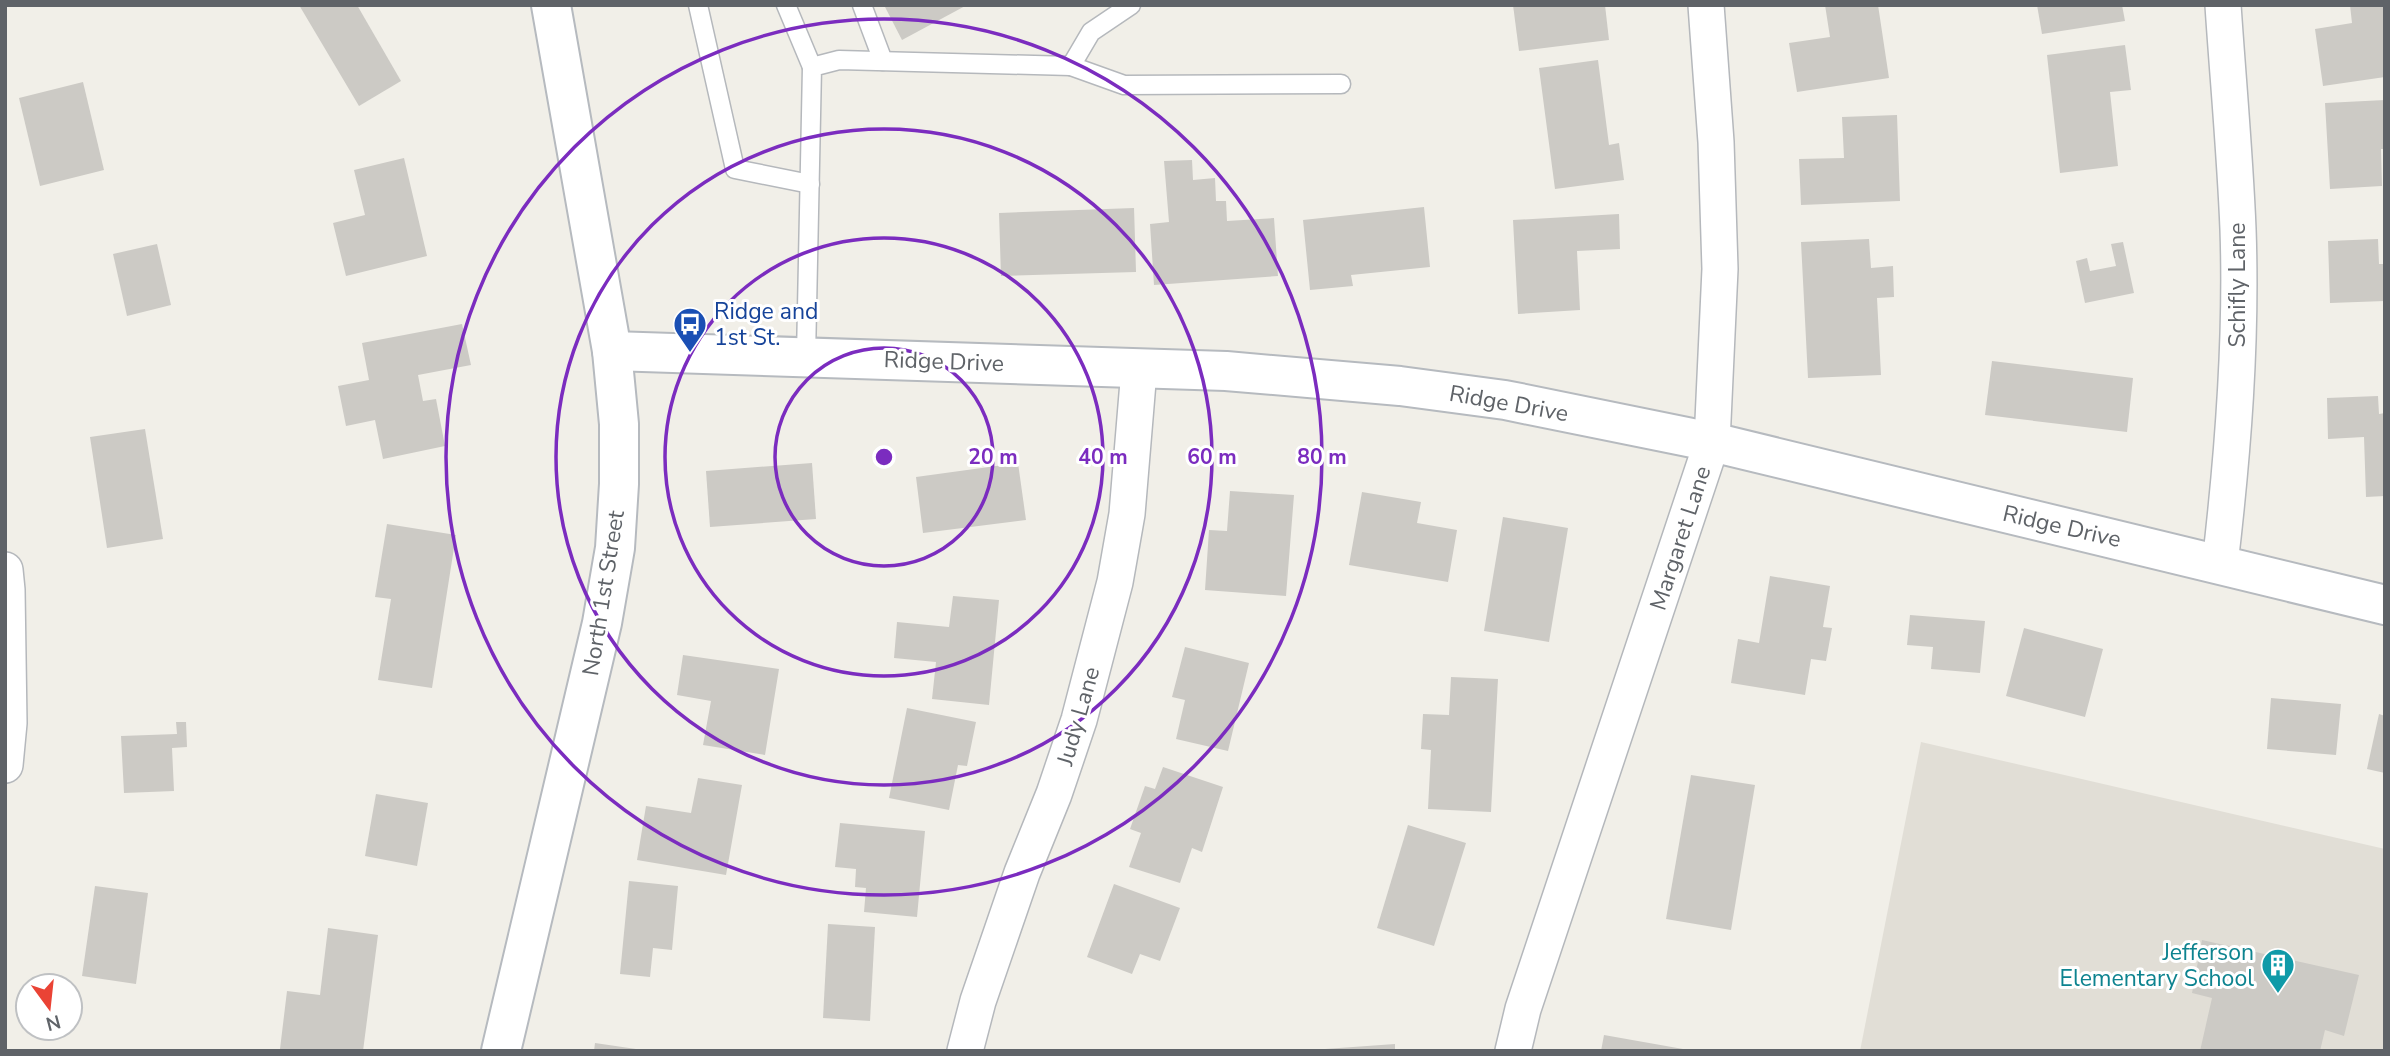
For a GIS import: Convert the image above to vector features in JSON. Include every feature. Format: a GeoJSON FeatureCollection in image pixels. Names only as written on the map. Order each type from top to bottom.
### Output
{"type":"FeatureCollection","features":[{"type":"Feature","properties":{"kind":"street","name":"North 1st Street"},"geometry":{"type":"LineString","coordinates":[[501,1051],[603,623],[615,548],[619,484],[619,424],[612,351],[551,5]]}},
{"type":"Feature","properties":{"kind":"street","name":"Margaret Lane"},"geometry":{"type":"LineString","coordinates":[[1513,1051],[1523,1009],[1712,442],[1720,269],[1716,142],[1706,5]]}},
{"type":"Feature","properties":{"kind":"street","name":"Schifly Lane"},"geometry":{"type":"LineString","coordinates":[[2220,564],[2232,460],[2238,348],[2238,230],[2223,5]]}},
{"type":"Feature","properties":{"kind":"street","name":"Ridge Drive"},"geometry":{"type":"LineString","coordinates":[[612,351],[1226,371],[1400,386],[1505,400],[1712,442],[2385,605]]}},
{"type":"Feature","properties":{"kind":"street","name":"Judy Lane"},"geometry":{"type":"LineString","coordinates":[[965,1051],[978,1001],[1013,898],[1054,794],[1079,720],[1115,582],[1127,514],[1139,370]]}},
{"type":"Feature","properties":{"kind":"street"},"geometry":{"type":"LineString","coordinates":[[5,570],[8,590],[9,710],[5,765]]}},
{"type":"Feature","properties":{"kind":"lane"},"geometry":{"type":"LineString","coordinates":[[698,5],[735,169],[810,184]]}},
{"type":"Feature","properties":{"kind":"lane"},"geometry":{"type":"LineString","coordinates":[[786,5],[812,67],[806,357]]}},
{"type":"Feature","properties":{"kind":"lane"},"geometry":{"type":"LineString","coordinates":[[862,5],[883,61]]}},
{"type":"Feature","properties":{"kind":"lane"},"geometry":{"type":"LineString","coordinates":[[1071,66],[1091,32],[1131,5]]}},
{"type":"Feature","properties":{"kind":"lane"},"geometry":{"type":"LineString","coordinates":[[812,67],[839,60],[1071,66],[1124,85],[1341,84]]}},
{"type":"Feature","properties":{"kind":"shaded area"},"geometry":{"type":"Polygon","coordinates":[[[1921,742],[2385,849],[2385,1051],[1860,1051],[1921,742]]]}},
{"type":"Feature","properties":{"kind":"building"},"geometry":{"type":"Polygon","coordinates":[[[299,5],[357,5],[401,81],[359,106],[299,5]]]}},
{"type":"Feature","properties":{"kind":"building"},"geometry":{"type":"Polygon","coordinates":[[[884,5],[967,5],[902,40],[884,5]]]}},
{"type":"Feature","properties":{"kind":"building"},"geometry":{"type":"Polygon","coordinates":[[[1513,5],[1605,5],[1609,40],[1519,51],[1513,5]]]}},
{"type":"Feature","properties":{"kind":"building"},"geometry":{"type":"Polygon","coordinates":[[[1825,5],[1878,5],[1889,78],[1797,92],[1789,43],[1830,37],[1825,5]]]}},
{"type":"Feature","properties":{"kind":"building"},"geometry":{"type":"Polygon","coordinates":[[[2037,5],[2122,5],[2125,21],[2042,34],[2037,5]]]}},
{"type":"Feature","properties":{"kind":"building"},"geometry":{"type":"Polygon","coordinates":[[[2350,5],[2385,5],[2385,77],[2323,86],[2315,29],[2352,23],[2350,5]]]}},
{"type":"Feature","properties":{"kind":"building"},"geometry":{"type":"Polygon","coordinates":[[[2125,45],[2131,90],[2110,92],[2118,166],[2060,173],[2047,55],[2125,45]]]}},
{"type":"Feature","properties":{"kind":"building"},"geometry":{"type":"Polygon","coordinates":[[[1598,60],[1609,145],[1619,143],[1624,180],[1555,189],[1539,68],[1598,60]]]}},
{"type":"Feature","properties":{"kind":"building"},"geometry":{"type":"Polygon","coordinates":[[[83,82],[104,170],[40,186],[19,98],[83,82]]]}},
{"type":"Feature","properties":{"kind":"building"},"geometry":{"type":"Polygon","coordinates":[[[2385,100],[2385,149],[2381,149],[2382,186],[2330,189],[2325,103],[2385,100]]]}},
{"type":"Feature","properties":{"kind":"building"},"geometry":{"type":"Polygon","coordinates":[[[1897,115],[1900,201],[1801,205],[1799,159],[1844,158],[1842,117],[1897,115]]]}},
{"type":"Feature","properties":{"kind":"building"},"geometry":{"type":"Polygon","coordinates":[[[404,158],[427,256],[346,276],[333,223],[365,215],[354,170],[404,158]]]}},
{"type":"Feature","properties":{"kind":"building"},"geometry":{"type":"Polygon","coordinates":[[[1192,160],[1193,180],[1215,178],[1216,201],[1226,201],[1227,221],[1274,218],[1278,276],[1154,285],[1150,224],[1169,222],[1164,161],[1192,160]]]}},
{"type":"Feature","properties":{"kind":"building"},"geometry":{"type":"Polygon","coordinates":[[[1424,207],[1430,267],[1351,275],[1353,286],[1310,290],[1303,220],[1424,207]]]}},
{"type":"Feature","properties":{"kind":"building"},"geometry":{"type":"Polygon","coordinates":[[[1134,208],[1136,272],[1001,276],[999,213],[1134,208]]]}},
{"type":"Feature","properties":{"kind":"building"},"geometry":{"type":"Polygon","coordinates":[[[1619,214],[1620,249],[1577,251],[1580,310],[1518,314],[1513,220],[1619,214]]]}},
{"type":"Feature","properties":{"kind":"building"},"geometry":{"type":"Polygon","coordinates":[[[1869,239],[1871,268],[1893,266],[1894,297],[1877,298],[1881,375],[1808,378],[1801,242],[1869,239]]]}},
{"type":"Feature","properties":{"kind":"building"},"geometry":{"type":"Polygon","coordinates":[[[2378,239],[2379,264],[2385,264],[2385,301],[2330,303],[2328,241],[2378,239]]]}},
{"type":"Feature","properties":{"kind":"building"},"geometry":{"type":"Polygon","coordinates":[[[2123,242],[2134,293],[2085,303],[2076,261],[2087,258],[2090,271],[2116,266],[2111,244],[2123,242]]]}},
{"type":"Feature","properties":{"kind":"building"},"geometry":{"type":"Polygon","coordinates":[[[157,244],[171,305],[127,316],[113,254],[157,244]]]}},
{"type":"Feature","properties":{"kind":"building"},"geometry":{"type":"Polygon","coordinates":[[[462,324],[471,365],[418,375],[423,401],[436,399],[445,446],[383,459],[375,420],[346,426],[338,386],[369,380],[362,343],[462,324]]]}},
{"type":"Feature","properties":{"kind":"building"},"geometry":{"type":"Polygon","coordinates":[[[1992,361],[2133,378],[2127,432],[1985,415],[1992,361]]]}},
{"type":"Feature","properties":{"kind":"building"},"geometry":{"type":"Polygon","coordinates":[[[2378,396],[2379,414],[2385,413],[2385,496],[2366,497],[2364,437],[2328,439],[2327,398],[2378,396]]]}},
{"type":"Feature","properties":{"kind":"building"},"geometry":{"type":"Polygon","coordinates":[[[145,429],[163,539],[107,548],[90,437],[145,429]]]}},
{"type":"Feature","properties":{"kind":"building"},"geometry":{"type":"Polygon","coordinates":[[[812,463],[816,519],[710,527],[706,471],[812,463]]]}},
{"type":"Feature","properties":{"kind":"building"},"geometry":{"type":"Polygon","coordinates":[[[1018,463],[1026,520],[923,533],[916,477],[1018,463]]]}},
{"type":"Feature","properties":{"kind":"building"},"geometry":{"type":"Polygon","coordinates":[[[1230,491],[1294,495],[1286,596],[1205,590],[1209,530],[1227,531],[1230,491]]]}},
{"type":"Feature","properties":{"kind":"building"},"geometry":{"type":"Polygon","coordinates":[[[1362,492],[1421,502],[1417,523],[1457,530],[1448,582],[1349,565],[1362,492]]]}},
{"type":"Feature","properties":{"kind":"building"},"geometry":{"type":"Polygon","coordinates":[[[1503,517],[1568,528],[1549,642],[1484,631],[1503,517]]]}},
{"type":"Feature","properties":{"kind":"building"},"geometry":{"type":"Polygon","coordinates":[[[387,524],[456,535],[432,688],[378,680],[391,599],[375,597],[387,524]]]}},
{"type":"Feature","properties":{"kind":"building"},"geometry":{"type":"Polygon","coordinates":[[[1770,576],[1830,586],[1823,627],[1832,628],[1826,661],[1811,659],[1805,695],[1731,683],[1738,639],[1759,643],[1770,576]]]}},
{"type":"Feature","properties":{"kind":"building"},"geometry":{"type":"Polygon","coordinates":[[[953,596],[999,600],[989,705],[932,699],[936,662],[894,658],[897,622],[949,627],[953,596]]]}},
{"type":"Feature","properties":{"kind":"building"},"geometry":{"type":"Polygon","coordinates":[[[1910,615],[1985,621],[1980,673],[1931,669],[1933,647],[1907,645],[1910,615]]]}},
{"type":"Feature","properties":{"kind":"building"},"geometry":{"type":"Polygon","coordinates":[[[2024,628],[2103,649],[2085,717],[2006,696],[2024,628]]]}},
{"type":"Feature","properties":{"kind":"building"},"geometry":{"type":"Polygon","coordinates":[[[1185,647],[1249,663],[1228,751],[1176,739],[1185,700],[1172,697],[1185,647]]]}},
{"type":"Feature","properties":{"kind":"building"},"geometry":{"type":"Polygon","coordinates":[[[683,655],[779,669],[765,755],[703,745],[711,701],[677,695],[683,655]]]}},
{"type":"Feature","properties":{"kind":"building"},"geometry":{"type":"Polygon","coordinates":[[[1451,677],[1498,679],[1491,812],[1428,809],[1431,750],[1421,749],[1423,714],[1449,715],[1451,677]]]}},
{"type":"Feature","properties":{"kind":"building"},"geometry":{"type":"Polygon","coordinates":[[[2271,698],[2341,704],[2336,755],[2267,749],[2271,698]]]}},
{"type":"Feature","properties":{"kind":"building"},"geometry":{"type":"Polygon","coordinates":[[[907,708],[976,722],[967,766],[958,765],[949,810],[889,798],[907,708]]]}},
{"type":"Feature","properties":{"kind":"building"},"geometry":{"type":"Polygon","coordinates":[[[2379,714],[2385,716],[2385,773],[2367,769],[2379,714]]]}},
{"type":"Feature","properties":{"kind":"building"},"geometry":{"type":"Polygon","coordinates":[[[176,722],[186,722],[187,747],[172,748],[174,791],[124,793],[121,736],[177,734],[176,722]]]}},
{"type":"Feature","properties":{"kind":"building"},"geometry":{"type":"Polygon","coordinates":[[[1163,767],[1223,787],[1202,852],[1192,848],[1180,883],[1129,867],[1141,833],[1130,829],[1145,786],[1155,789],[1163,767]]]}},
{"type":"Feature","properties":{"kind":"building"},"geometry":{"type":"Polygon","coordinates":[[[1691,775],[1755,785],[1731,930],[1666,919],[1691,775]]]}},
{"type":"Feature","properties":{"kind":"building"},"geometry":{"type":"Polygon","coordinates":[[[698,778],[742,785],[726,875],[637,860],[646,806],[691,813],[698,778]]]}},
{"type":"Feature","properties":{"kind":"building"},"geometry":{"type":"Polygon","coordinates":[[[376,794],[428,803],[417,866],[365,856],[376,794]]]}},
{"type":"Feature","properties":{"kind":"building"},"geometry":{"type":"Polygon","coordinates":[[[840,823],[925,831],[917,917],[864,912],[866,888],[855,887],[856,869],[835,867],[840,823]]]}},
{"type":"Feature","properties":{"kind":"building"},"geometry":{"type":"Polygon","coordinates":[[[1408,825],[1466,843],[1434,946],[1377,928],[1408,825]]]}},
{"type":"Feature","properties":{"kind":"building"},"geometry":{"type":"Polygon","coordinates":[[[629,881],[678,886],[672,950],[653,948],[650,977],[620,974],[629,881]]]}},
{"type":"Feature","properties":{"kind":"building"},"geometry":{"type":"Polygon","coordinates":[[[1114,884],[1180,908],[1160,961],[1140,954],[1132,974],[1087,957],[1114,884]]]}},
{"type":"Feature","properties":{"kind":"building"},"geometry":{"type":"Polygon","coordinates":[[[95,886],[148,893],[136,984],[84,976],[95,886]]]}},
{"type":"Feature","properties":{"kind":"building"},"geometry":{"type":"Polygon","coordinates":[[[828,924],[875,927],[870,1021],[823,1018],[828,924]]]}},
{"type":"Feature","properties":{"kind":"building"},"geometry":{"type":"Polygon","coordinates":[[[328,928],[378,935],[363,1051],[280,1049],[287,991],[320,995],[328,928]]]}},
{"type":"Feature","properties":{"kind":"building","name":"Jefferson Elementary School"},"geometry":{"type":"Polygon","coordinates":[[[2202,940],[2359,975],[2344,1036],[2325,1030],[2320,1051],[2200,1051],[2212,998],[2192,993],[2202,940]]]}},
{"type":"Feature","properties":{"kind":"building"},"geometry":{"type":"Polygon","coordinates":[[[1604,1035],[1683,1049],[1683,1051],[1601,1051],[1604,1035]]]}},
{"type":"Feature","properties":{"kind":"building"},"geometry":{"type":"Polygon","coordinates":[[[595,1043],[636,1049],[636,1051],[594,1051],[595,1043]]]}},
{"type":"Feature","properties":{"kind":"building"},"geometry":{"type":"Polygon","coordinates":[[[1395,1044],[1395,1051],[1325,1051],[1325,1049],[1395,1044]]]}},
{"type":"Feature","properties":{"kind":"place","name":"Ridge and 1st St."},"geometry":{"type":"Point","coordinates":[690,354]}},
{"type":"Feature","properties":{"kind":"place","name":"Jefferson Elementary School"},"geometry":{"type":"Point","coordinates":[2278,995]}}]}
